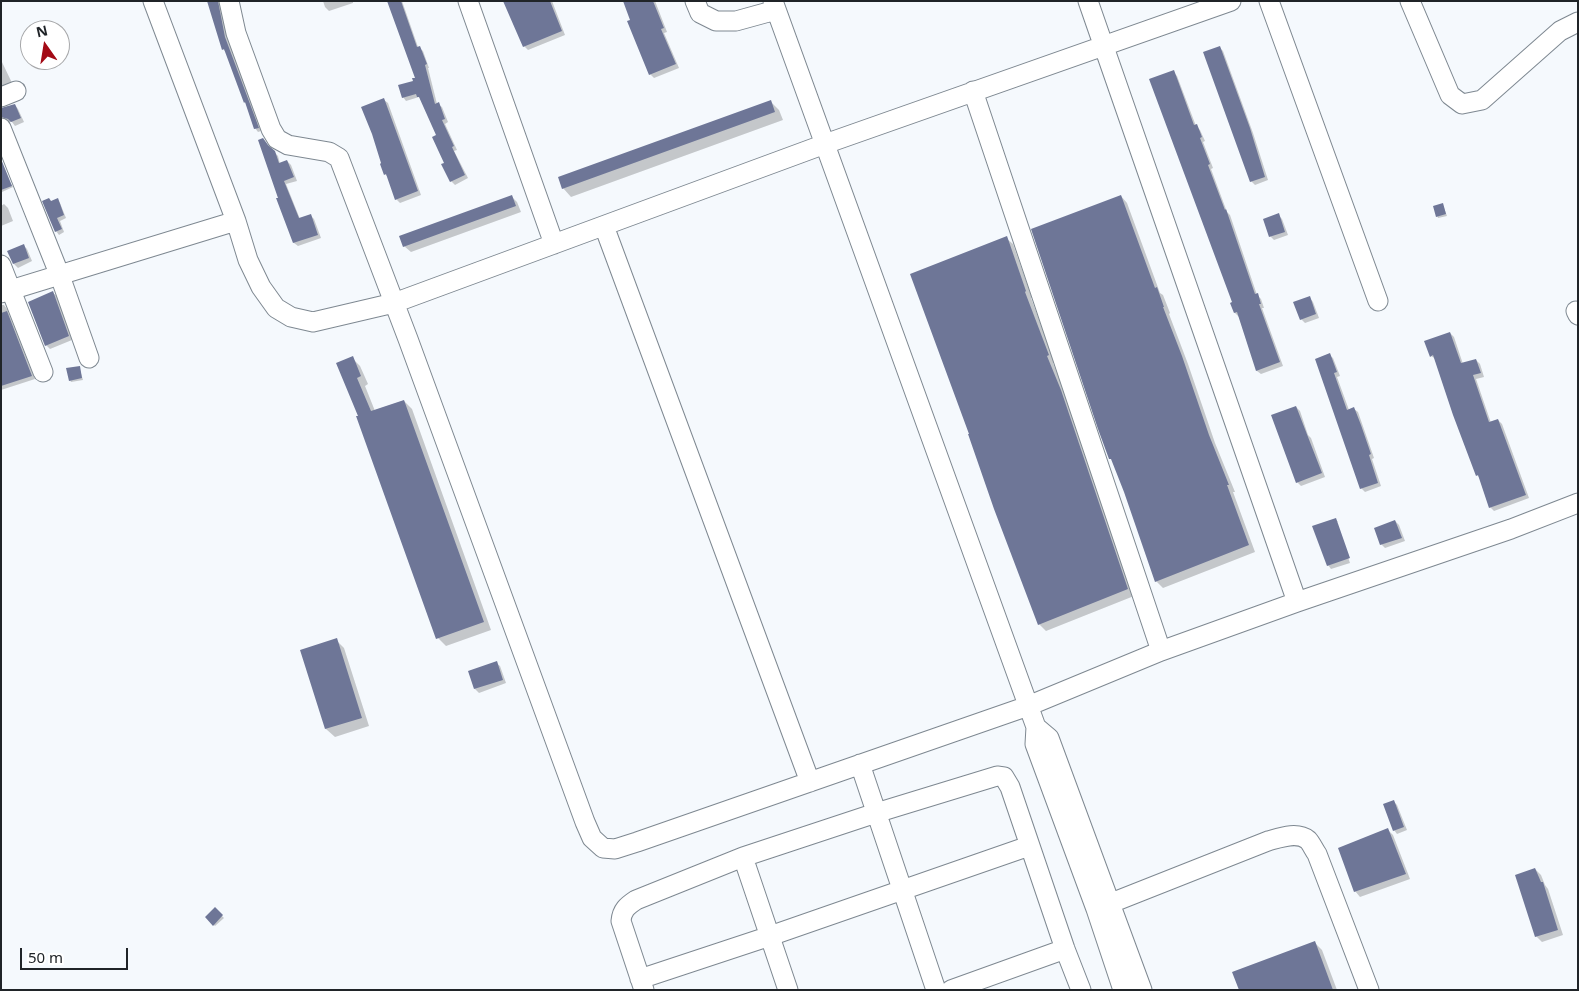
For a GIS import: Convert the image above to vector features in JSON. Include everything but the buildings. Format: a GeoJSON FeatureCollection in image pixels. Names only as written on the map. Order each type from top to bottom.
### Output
{"type":"FeatureCollection","features":[{"type":"Feature","properties":{"kind":"street"},"geometry":{"type":"LineString","coordinates":[[153,1],[236,221],[248,260],[260,287],[276,308],[291,317],[313,322],[394,303],[825,144],[1104,44],[1231,1]]}},
{"type":"Feature","properties":{"kind":"street"},"geometry":{"type":"LineString","coordinates":[[229,1],[236,33],[271,129],[277,139],[288,145],[329,152],[339,158],[408,339],[585,822],[592,838],[603,848],[615,849],[1028,706],[1161,651],[1297,602],[1511,529],[1578,503]]}},
{"type":"Feature","properties":{"kind":"street"},"geometry":{"type":"LineString","coordinates":[[468,1],[554,244]]}},
{"type":"Feature","properties":{"kind":"street"},"geometry":{"type":"LineString","coordinates":[[696,1],[700,13],[716,21],[736,21],[775,6],[1028,706],[1036,727],[1049,738],[1103,906],[1123,990]]}},
{"type":"Feature","properties":{"kind":"street"},"geometry":{"type":"LineString","coordinates":[[1088,1],[1297,602]]}},
{"type":"Feature","properties":{"kind":"street"},"geometry":{"type":"LineString","coordinates":[[1268,1],[1378,301]]}},
{"type":"Feature","properties":{"kind":"street"},"geometry":{"type":"LineString","coordinates":[[1410,1],[1450,95],[1462,104],[1482,100],[1560,31],[1578,22]]}},
{"type":"Feature","properties":{"kind":"street"},"geometry":{"type":"LineString","coordinates":[[974,91],[1161,651]]}},
{"type":"Feature","properties":{"kind":"street"},"geometry":{"type":"LineString","coordinates":[[1,128],[60,276],[89,358]]}},
{"type":"Feature","properties":{"kind":"street"},"geometry":{"type":"LineString","coordinates":[[6,292],[236,221]]}},
{"type":"Feature","properties":{"kind":"street"},"geometry":{"type":"LineString","coordinates":[[604,226],[810,782]]}},
{"type":"Feature","properties":{"kind":"street"},"geometry":{"type":"LineString","coordinates":[[1,265],[6,292],[44,372]]}},
{"type":"Feature","properties":{"kind":"street"},"geometry":{"type":"LineString","coordinates":[[860,764],[936,990]]}},
{"type":"Feature","properties":{"kind":"street"},"geometry":{"type":"LineString","coordinates":[[1029,846],[770,936],[642,984],[620,921],[622,913],[636,900],[743,857],[876,813],[997,776],[1004,777],[1010,787],[1065,949],[1081,990]]}},
{"type":"Feature","properties":{"kind":"street"},"geometry":{"type":"LineString","coordinates":[[1103,906],[1268,841],[1284,836],[1296,836],[1307,840],[1317,854],[1369,990]]}},
{"type":"Feature","properties":{"kind":"street"},"geometry":{"type":"LineString","coordinates":[[743,857],[788,990]]}},
{"type":"Feature","properties":{"kind":"street"},"geometry":{"type":"LineString","coordinates":[[1103,906],[1142,990]]}},
{"type":"Feature","properties":{"kind":"street"},"geometry":{"type":"LineString","coordinates":[[951,990],[1065,949]]}}]}
